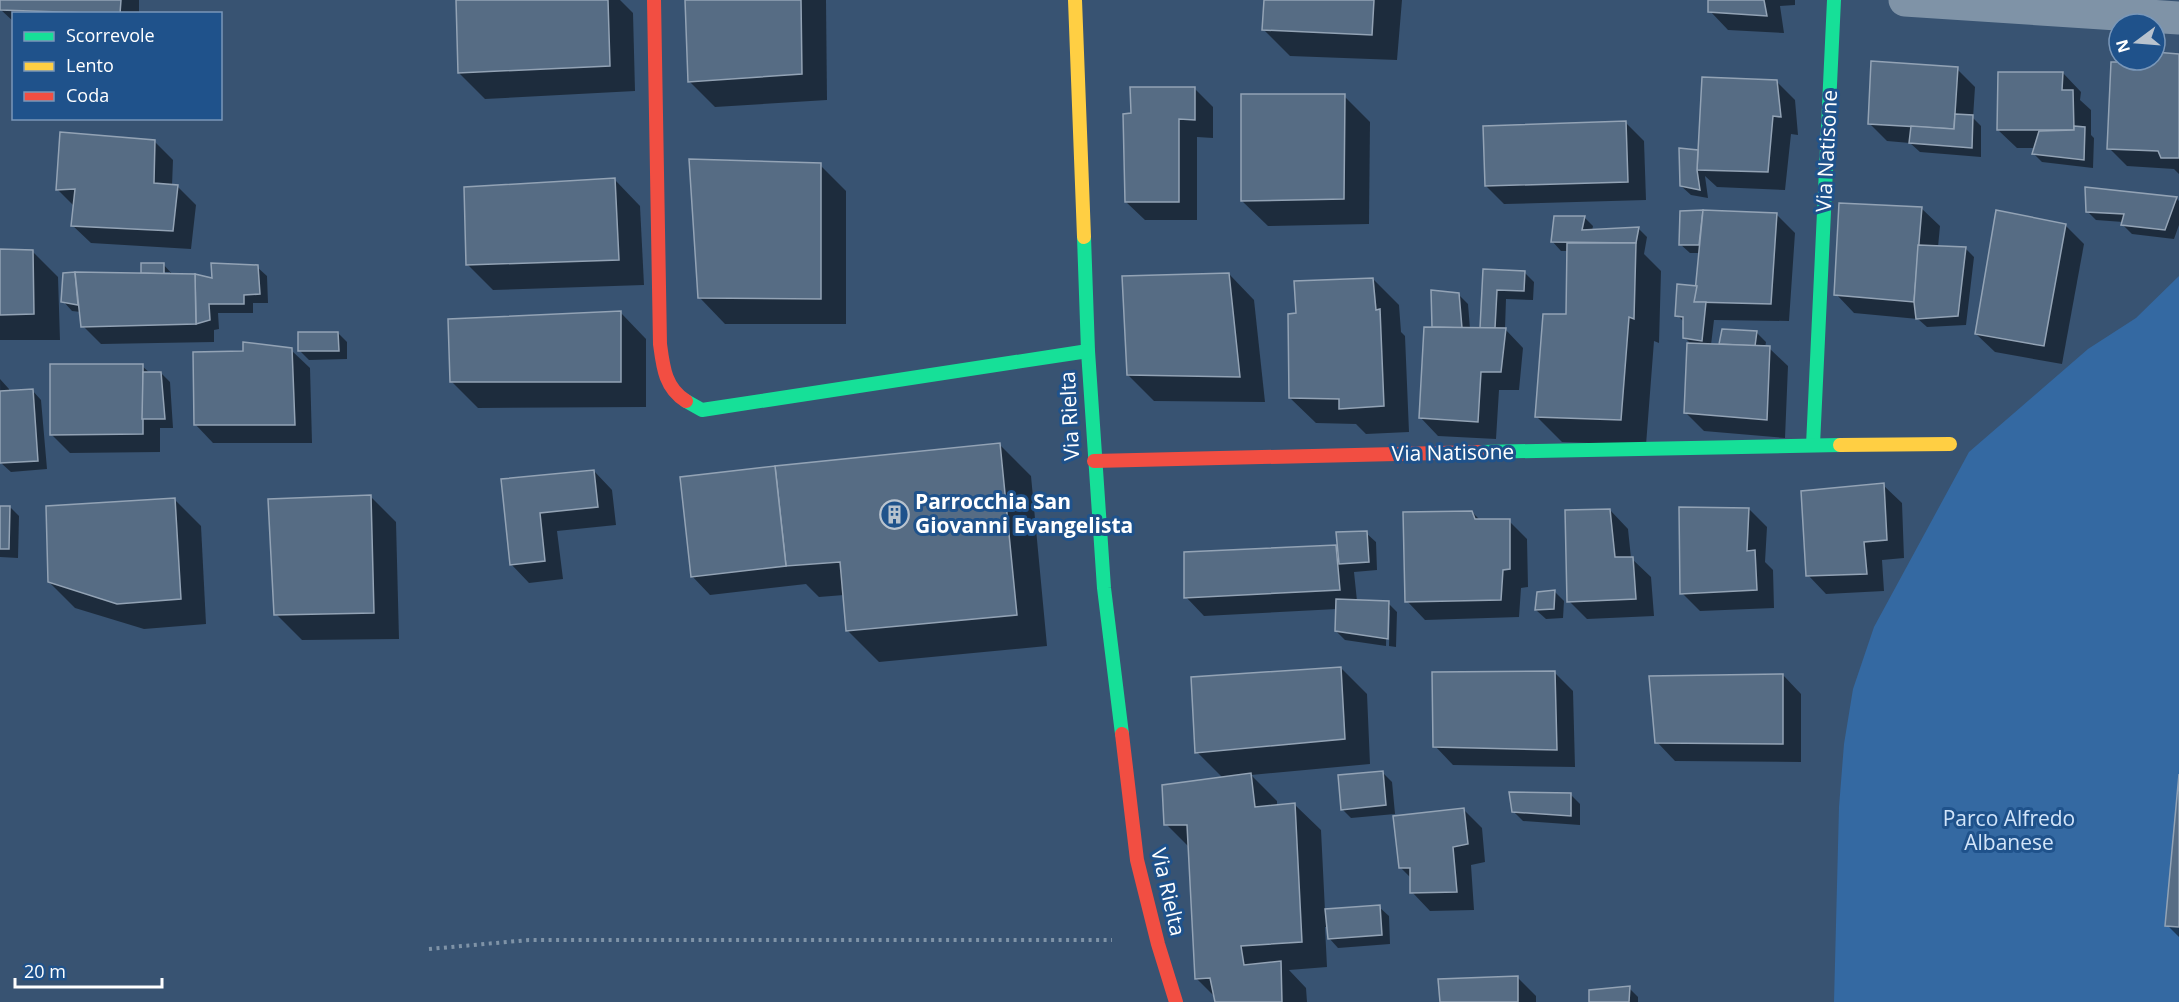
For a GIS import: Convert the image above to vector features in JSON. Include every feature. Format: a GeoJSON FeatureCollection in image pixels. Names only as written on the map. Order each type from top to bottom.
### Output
{"type":"FeatureCollection","features":[{"type":"Feature","properties":{"kind":"street"},"geometry":{"type":"LineString","coordinates":[[654,0],[660,344],[664,380],[683,402],[702,410],[1088,351]]}},
{"type":"Feature","properties":{"kind":"street","name":"Via Rielta"},"geometry":{"type":"LineString","coordinates":[[1075,0],[1088,351],[1104,588],[1137,860],[1158,944],[1176,1002]]}},
{"type":"Feature","properties":{"kind":"street","name":"Via Natisone"},"geometry":{"type":"LineString","coordinates":[[1813,445],[1834,0]]}},
{"type":"Feature","properties":{"kind":"street"},"geometry":{"type":"LineString","coordinates":[[1905,0],[2179,18]]}},
{"type":"Feature","properties":{"kind":"street","name":"Via Natisone"},"geometry":{"type":"LineString","coordinates":[[1094,461],[1950,444]]}},
{"type":"Feature","properties":{"kind":"path"},"geometry":{"type":"LineString","coordinates":[[429,950],[529,940],[1140,940],[1158,944]]}},
{"type":"Feature","properties":{"kind":"green space","name":"Parco Alfredo Albanese"},"geometry":{"type":"Polygon","coordinates":[[[2179,276],[2179,1002],[1834,1002],[1839,807],[1844,744],[1853,689],[1874,627],[1969,452],[2088,349],[2136,318],[2179,276]]]}},
{"type":"Feature","properties":{"kind":"building"},"geometry":{"type":"Polygon","coordinates":[[[0,0],[121,0],[120,12],[0,10],[0,0]]]}},
{"type":"Feature","properties":{"kind":"building"},"geometry":{"type":"Polygon","coordinates":[[[456,0],[608,0],[610,66],[458,73],[456,0]]]}},
{"type":"Feature","properties":{"kind":"building"},"geometry":{"type":"Polygon","coordinates":[[[685,0],[801,0],[802,74],[688,82],[685,0]]]}},
{"type":"Feature","properties":{"kind":"building"},"geometry":{"type":"Polygon","coordinates":[[[1264,0],[1374,0],[1372,35],[1262,30],[1264,0]]]}},
{"type":"Feature","properties":{"kind":"building"},"geometry":{"type":"Polygon","coordinates":[[[1708,0],[1764,0],[1767,16],[1708,12],[1708,0]]]}},
{"type":"Feature","properties":{"kind":"building"},"geometry":{"type":"Polygon","coordinates":[[[2167,53],[2179,54],[2179,158],[2161,158],[2158,151],[2107,149],[2111,72],[2167,72],[2167,53]]]}},
{"type":"Feature","properties":{"kind":"building"},"geometry":{"type":"Polygon","coordinates":[[[1871,61],[1958,67],[1954,129],[1868,124],[1871,61]]]}},
{"type":"Feature","properties":{"kind":"building"},"geometry":{"type":"Polygon","coordinates":[[[1998,72],[2063,72],[2062,90],[2073,90],[2074,130],[1997,130],[1998,72]]]}},
{"type":"Feature","properties":{"kind":"building"},"geometry":{"type":"Polygon","coordinates":[[[1702,77],[1777,80],[1781,117],[1773,116],[1768,172],[1697,170],[1702,77]]]}},
{"type":"Feature","properties":{"kind":"building"},"geometry":{"type":"Polygon","coordinates":[[[1130,87],[1195,87],[1195,120],[1179,119],[1179,202],[1125,202],[1123,114],[1131,113],[1130,87]]]}},
{"type":"Feature","properties":{"kind":"building"},"geometry":{"type":"Polygon","coordinates":[[[1241,94],[1345,94],[1344,199],[1241,201],[1241,94]]]}},
{"type":"Feature","properties":{"kind":"building"},"geometry":{"type":"Polygon","coordinates":[[[1955,114],[1973,115],[1972,148],[1909,143],[1911,126],[1954,129],[1955,114]]]}},
{"type":"Feature","properties":{"kind":"building"},"geometry":{"type":"Polygon","coordinates":[[[1626,121],[1628,182],[1485,186],[1483,126],[1626,121]]]}},
{"type":"Feature","properties":{"kind":"building"},"geometry":{"type":"Polygon","coordinates":[[[2074,126],[2085,127],[2084,160],[2032,154],[2039,131],[2074,130],[2074,126]]]}},
{"type":"Feature","properties":{"kind":"building"},"geometry":{"type":"Polygon","coordinates":[[[60,132],[155,140],[154,183],[178,185],[173,231],[71,226],[75,189],[56,190],[60,132]]]}},
{"type":"Feature","properties":{"kind":"building"},"geometry":{"type":"Polygon","coordinates":[[[1679,148],[1698,150],[1697,170],[1700,190],[1680,186],[1679,148]]]}},
{"type":"Feature","properties":{"kind":"building"},"geometry":{"type":"Polygon","coordinates":[[[689,159],[821,163],[821,299],[698,298],[689,159]]]}},
{"type":"Feature","properties":{"kind":"building"},"geometry":{"type":"Polygon","coordinates":[[[615,178],[619,260],[466,265],[464,187],[615,178]]]}},
{"type":"Feature","properties":{"kind":"building"},"geometry":{"type":"Polygon","coordinates":[[[2085,187],[2177,197],[2165,230],[2121,225],[2124,214],[2086,212],[2085,187]]]}},
{"type":"Feature","properties":{"kind":"building"},"geometry":{"type":"Polygon","coordinates":[[[1839,203],[1922,207],[1914,302],[1834,295],[1839,203]]]}},
{"type":"Feature","properties":{"kind":"building"},"geometry":{"type":"Polygon","coordinates":[[[1703,210],[1699,245],[1679,245],[1680,211],[1703,210]]]}},
{"type":"Feature","properties":{"kind":"building"},"geometry":{"type":"Polygon","coordinates":[[[1703,210],[1777,213],[1771,304],[1694,302],[1703,210]]]}},
{"type":"Feature","properties":{"kind":"building"},"geometry":{"type":"Polygon","coordinates":[[[1996,210],[2066,224],[2044,346],[1975,334],[1996,210]]]}},
{"type":"Feature","properties":{"kind":"building"},"geometry":{"type":"Polygon","coordinates":[[[1554,216],[1585,216],[1582,230],[1639,227],[1636,243],[1551,242],[1554,216]]]}},
{"type":"Feature","properties":{"kind":"building"},"geometry":{"type":"Polygon","coordinates":[[[1567,243],[1636,243],[1634,319],[1629,317],[1621,420],[1535,417],[1543,314],[1566,314],[1567,243]]]}},
{"type":"Feature","properties":{"kind":"building"},"geometry":{"type":"Polygon","coordinates":[[[1918,245],[1966,247],[1958,316],[1916,319],[1914,302],[1918,245]]]}},
{"type":"Feature","properties":{"kind":"building"},"geometry":{"type":"Polygon","coordinates":[[[0,249],[33,250],[34,314],[0,315],[0,249]]]}},
{"type":"Feature","properties":{"kind":"building"},"geometry":{"type":"Polygon","coordinates":[[[141,263],[164,263],[164,274],[141,273],[141,263]]]}},
{"type":"Feature","properties":{"kind":"building"},"geometry":{"type":"Polygon","coordinates":[[[211,263],[258,265],[260,294],[244,295],[244,304],[209,304],[210,320],[196,324],[195,274],[212,278],[211,263]]]}},
{"type":"Feature","properties":{"kind":"building"},"geometry":{"type":"Polygon","coordinates":[[[1483,269],[1525,271],[1524,291],[1497,290],[1495,328],[1480,328],[1483,269]]]}},
{"type":"Feature","properties":{"kind":"building"},"geometry":{"type":"Polygon","coordinates":[[[75,272],[78,305],[61,302],[63,273],[75,272]]]}},
{"type":"Feature","properties":{"kind":"building"},"geometry":{"type":"Polygon","coordinates":[[[75,272],[195,274],[196,324],[81,327],[75,272]]]}},
{"type":"Feature","properties":{"kind":"building"},"geometry":{"type":"Polygon","coordinates":[[[1229,273],[1240,377],[1127,375],[1122,276],[1229,273]]]}},
{"type":"Feature","properties":{"kind":"building"},"geometry":{"type":"Polygon","coordinates":[[[1373,278],[1376,310],[1380,309],[1384,406],[1339,409],[1339,399],[1289,398],[1288,314],[1296,313],[1294,281],[1373,278]]]}},
{"type":"Feature","properties":{"kind":"building"},"geometry":{"type":"Polygon","coordinates":[[[1677,284],[1697,286],[1694,302],[1706,302],[1702,341],[1683,338],[1683,317],[1675,316],[1677,284]]]}},
{"type":"Feature","properties":{"kind":"building"},"geometry":{"type":"Polygon","coordinates":[[[1431,290],[1459,293],[1462,328],[1432,327],[1431,290]]]}},
{"type":"Feature","properties":{"kind":"building"},"geometry":{"type":"Polygon","coordinates":[[[621,311],[621,382],[450,382],[448,319],[621,311]]]}},
{"type":"Feature","properties":{"kind":"building"},"geometry":{"type":"Polygon","coordinates":[[[1424,327],[1506,328],[1501,372],[1481,372],[1478,422],[1419,418],[1424,327]]]}},
{"type":"Feature","properties":{"kind":"building"},"geometry":{"type":"Polygon","coordinates":[[[1722,329],[1757,331],[1755,346],[1719,344],[1722,329]]]}},
{"type":"Feature","properties":{"kind":"building"},"geometry":{"type":"Polygon","coordinates":[[[298,332],[338,332],[339,351],[298,351],[298,332]]]}},
{"type":"Feature","properties":{"kind":"building"},"geometry":{"type":"Polygon","coordinates":[[[243,342],[292,348],[295,425],[194,425],[193,352],[243,351],[243,342]]]}},
{"type":"Feature","properties":{"kind":"building"},"geometry":{"type":"Polygon","coordinates":[[[1687,343],[1770,346],[1767,420],[1684,413],[1687,343]]]}},
{"type":"Feature","properties":{"kind":"building"},"geometry":{"type":"Polygon","coordinates":[[[50,364],[143,364],[143,434],[50,435],[50,364]]]}},
{"type":"Feature","properties":{"kind":"building"},"geometry":{"type":"Polygon","coordinates":[[[143,372],[161,372],[165,419],[142,419],[143,372]]]}},
{"type":"Feature","properties":{"kind":"building"},"geometry":{"type":"Polygon","coordinates":[[[33,389],[38,461],[0,463],[0,391],[33,389]]]}},
{"type":"Feature","properties":{"kind":"building","name":"Parrocchia San Giovanni Evangelista"},"geometry":{"type":"Polygon","coordinates":[[[1000,443],[1017,615],[846,631],[840,562],[786,566],[775,466],[1000,443]]]}},
{"type":"Feature","properties":{"kind":"building"},"geometry":{"type":"Polygon","coordinates":[[[775,466],[786,566],[691,577],[680,477],[775,466]]]}},
{"type":"Feature","properties":{"kind":"building"},"geometry":{"type":"Polygon","coordinates":[[[594,470],[598,507],[540,513],[545,561],[510,565],[501,479],[594,470]]]}},
{"type":"Feature","properties":{"kind":"building"},"geometry":{"type":"Polygon","coordinates":[[[1884,483],[1887,540],[1864,542],[1867,574],[1806,576],[1801,491],[1884,483]]]}},
{"type":"Feature","properties":{"kind":"building"},"geometry":{"type":"Polygon","coordinates":[[[371,495],[374,613],[274,615],[268,499],[371,495]]]}},
{"type":"Feature","properties":{"kind":"building"},"geometry":{"type":"Polygon","coordinates":[[[175,498],[181,599],[117,604],[48,582],[46,506],[175,498]]]}},
{"type":"Feature","properties":{"kind":"building"},"geometry":{"type":"Polygon","coordinates":[[[0,506],[10,506],[9,549],[0,549],[0,506]]]}},
{"type":"Feature","properties":{"kind":"building"},"geometry":{"type":"Polygon","coordinates":[[[1679,507],[1749,508],[1747,551],[1755,550],[1757,590],[1680,594],[1679,507]]]}},
{"type":"Feature","properties":{"kind":"building"},"geometry":{"type":"Polygon","coordinates":[[[1610,509],[1615,557],[1633,557],[1636,599],[1567,602],[1565,510],[1610,509]]]}},
{"type":"Feature","properties":{"kind":"building"},"geometry":{"type":"Polygon","coordinates":[[[1472,511],[1475,519],[1510,519],[1510,569],[1503,570],[1501,600],[1405,602],[1403,512],[1472,511]]]}},
{"type":"Feature","properties":{"kind":"building"},"geometry":{"type":"Polygon","coordinates":[[[1367,531],[1369,562],[1339,564],[1336,532],[1367,531]]]}},
{"type":"Feature","properties":{"kind":"building"},"geometry":{"type":"Polygon","coordinates":[[[1336,545],[1340,590],[1184,598],[1184,552],[1336,545]]]}},
{"type":"Feature","properties":{"kind":"building"},"geometry":{"type":"Polygon","coordinates":[[[1555,590],[1554,609],[1535,610],[1537,592],[1555,590]]]}},
{"type":"Feature","properties":{"kind":"building"},"geometry":{"type":"Polygon","coordinates":[[[1336,599],[1389,601],[1388,639],[1335,631],[1336,599]]]}},
{"type":"Feature","properties":{"kind":"building"},"geometry":{"type":"Polygon","coordinates":[[[1341,667],[1345,739],[1195,753],[1191,677],[1341,667]]]}},
{"type":"Feature","properties":{"kind":"building"},"geometry":{"type":"Polygon","coordinates":[[[1555,671],[1557,750],[1433,747],[1432,672],[1555,671]]]}},
{"type":"Feature","properties":{"kind":"building"},"geometry":{"type":"Polygon","coordinates":[[[1783,674],[1783,744],[1655,743],[1649,676],[1783,674]]]}},
{"type":"Feature","properties":{"kind":"building"},"geometry":{"type":"Polygon","coordinates":[[[1383,771],[1386,805],[1341,810],[1338,775],[1383,771]]]}},
{"type":"Feature","properties":{"kind":"building"},"geometry":{"type":"Polygon","coordinates":[[[1251,773],[1255,807],[1295,803],[1302,942],[1241,946],[1244,965],[1281,961],[1282,1002],[1215,1002],[1210,978],[1195,979],[1187,825],[1164,825],[1162,785],[1251,773]]]}},
{"type":"Feature","properties":{"kind":"building"},"geometry":{"type":"Polygon","coordinates":[[[2179,774],[2179,927],[2165,926],[2179,774]]]}},
{"type":"Feature","properties":{"kind":"building"},"geometry":{"type":"Polygon","coordinates":[[[1509,792],[1571,793],[1571,816],[1512,812],[1509,792]]]}},
{"type":"Feature","properties":{"kind":"building"},"geometry":{"type":"Polygon","coordinates":[[[1464,808],[1468,844],[1453,847],[1457,892],[1410,893],[1410,868],[1399,868],[1393,816],[1464,808]]]}},
{"type":"Feature","properties":{"kind":"building"},"geometry":{"type":"Polygon","coordinates":[[[1380,905],[1382,935],[1328,939],[1325,909],[1380,905]]]}},
{"type":"Feature","properties":{"kind":"building"},"geometry":{"type":"Polygon","coordinates":[[[1518,976],[1518,1002],[1440,1002],[1438,979],[1518,976]]]}},
{"type":"Feature","properties":{"kind":"building"},"geometry":{"type":"Polygon","coordinates":[[[1630,986],[1629,1002],[1589,1002],[1589,990],[1630,986]]]}},
{"type":"Feature","properties":{"kind":"traffic: fast"},"geometry":{"type":"LineString","coordinates":[[1813,445],[1834,0]]}},
{"type":"Feature","properties":{"kind":"traffic: fast"},"geometry":{"type":"LineString","coordinates":[[1084,237],[1088,351],[1104,588],[1122,734]]}},
{"type":"Feature","properties":{"kind":"traffic: fast"},"geometry":{"type":"LineString","coordinates":[[686,401],[702,410],[1088,351]]}},
{"type":"Feature","properties":{"kind":"traffic: fast"},"geometry":{"type":"LineString","coordinates":[[1481,452],[1840,445]]}},
{"type":"Feature","properties":{"kind":"traffic: slow"},"geometry":{"type":"LineString","coordinates":[[1075,0],[1084,237]]}},
{"type":"Feature","properties":{"kind":"traffic: slow"},"geometry":{"type":"LineString","coordinates":[[1840,445],[1950,444]]}},
{"type":"Feature","properties":{"kind":"traffic: jam"},"geometry":{"type":"LineString","coordinates":[[654,0],[660,344],[669,383],[686,401]]}},
{"type":"Feature","properties":{"kind":"traffic: jam"},"geometry":{"type":"LineString","coordinates":[[1094,461],[1481,452]]}},
{"type":"Feature","properties":{"kind":"traffic: jam"},"geometry":{"type":"LineString","coordinates":[[1122,734],[1137,860],[1158,944],[1176,1002]]}},
{"type":"Feature","properties":{"kind":"place","name":"Parrocchia San Giovanni Evangelista"},"geometry":{"type":"Point","coordinates":[894,514]}}]}
